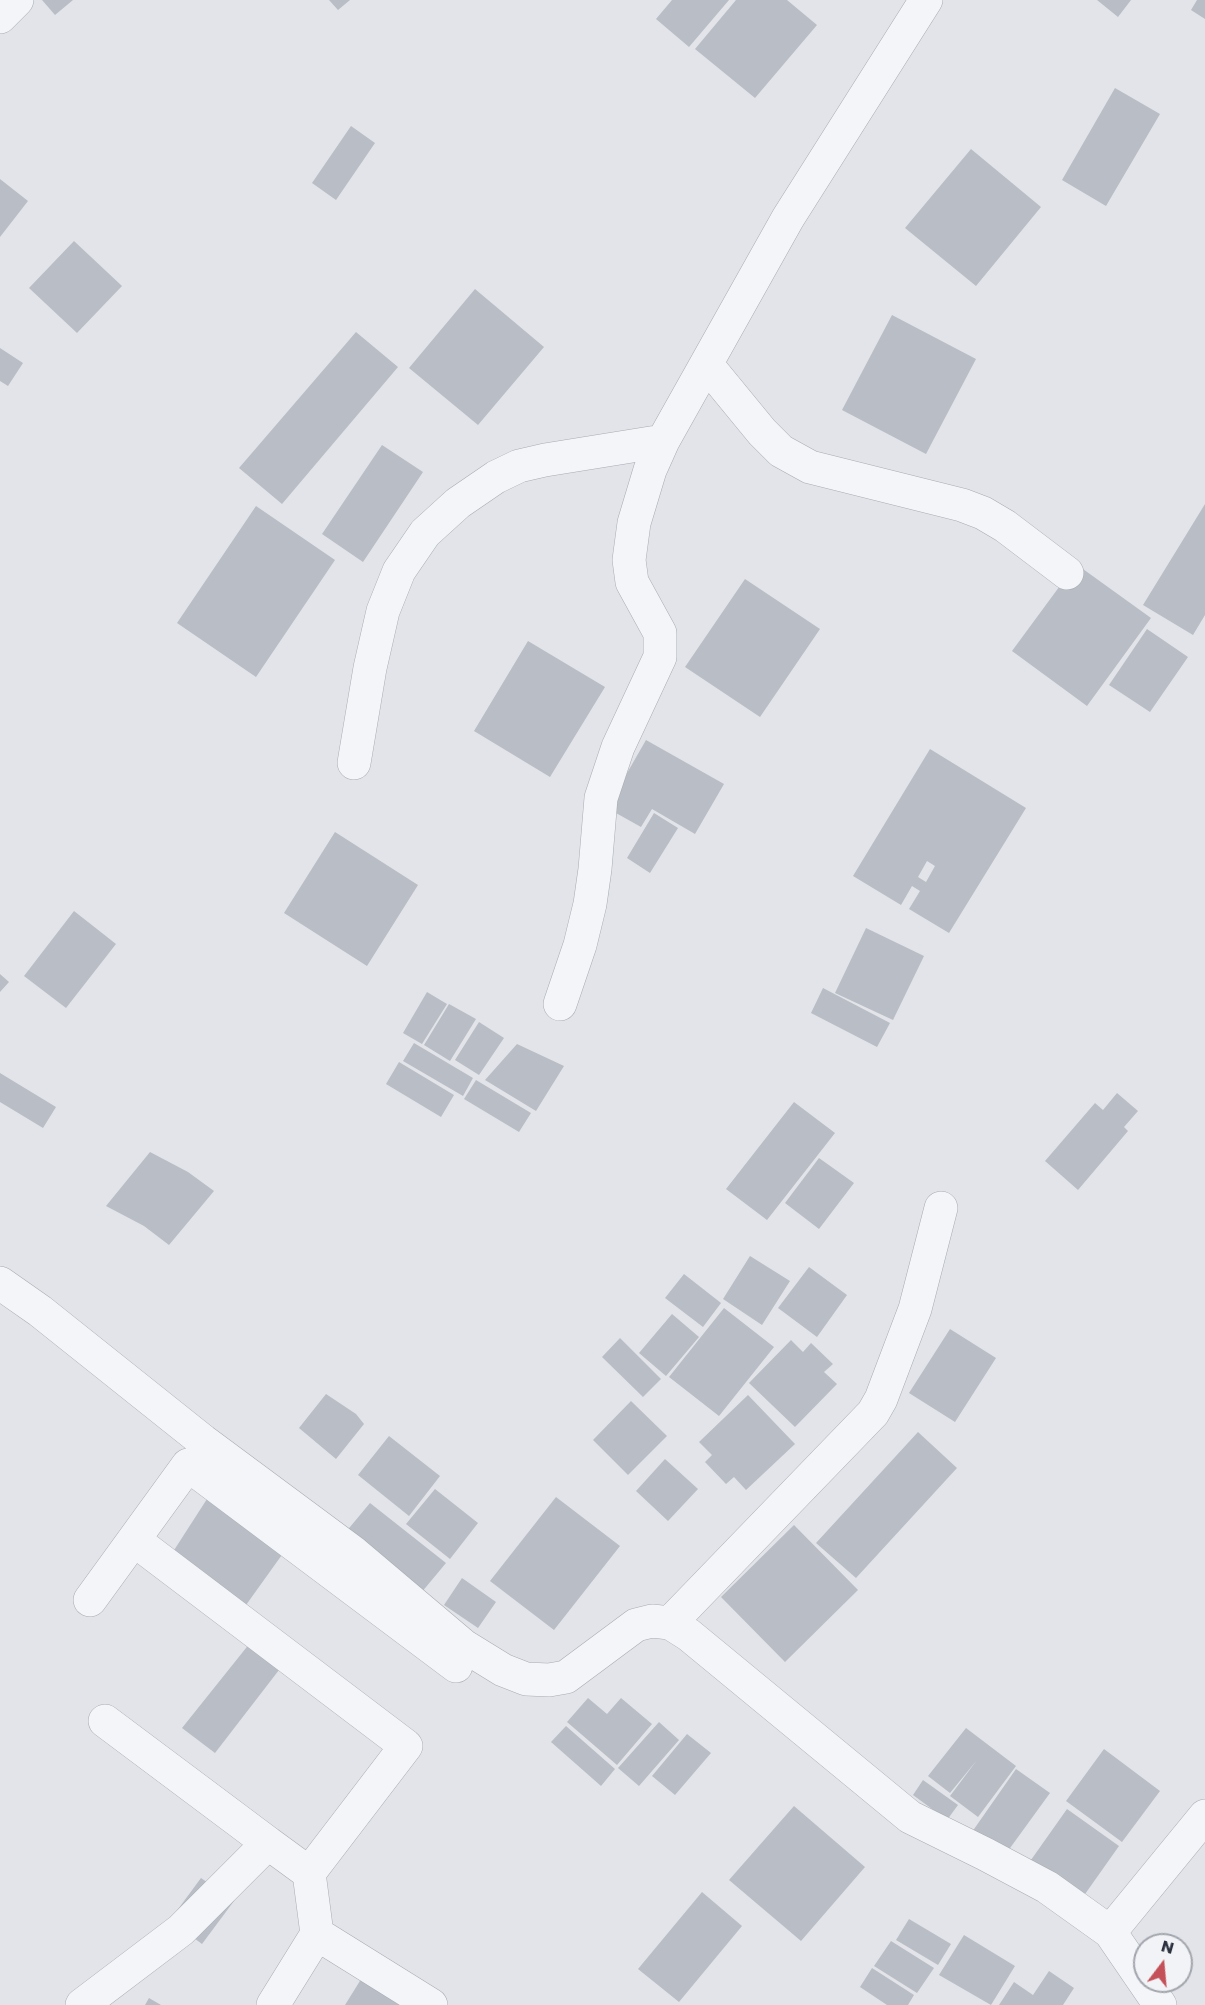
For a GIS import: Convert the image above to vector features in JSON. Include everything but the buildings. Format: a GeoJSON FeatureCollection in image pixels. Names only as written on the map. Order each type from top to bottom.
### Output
{"type":"FeatureCollection","features":[{"type":"Feature","properties":{"kind":"street"},"geometry":{"type":"LineString","coordinates":[[0,17],[17,0]]}},
{"type":"Feature","properties":{"kind":"street"},"geometry":{"type":"LineString","coordinates":[[560,1004],[580,945],[590,904],[601,798],[618,747],[660,657],[660,633],[632,582],[629,560],[634,523],[643,489],[663,441],[788,218],[926,0]]}},
{"type":"Feature","properties":{"kind":"street"},"geometry":{"type":"LineString","coordinates":[[707,365],[762,432],[781,451],[810,467],[962,505],[983,513],[1005,526],[1067,573]]}},
{"type":"Feature","properties":{"kind":"street"},"geometry":{"type":"LineString","coordinates":[[354,764],[370,668],[383,610],[399,572],[425,533],[458,503],[496,477],[519,466],[663,441]]}},
{"type":"Feature","properties":{"kind":"street"},"geometry":{"type":"LineString","coordinates":[[670,1623],[873,1413],[881,1399],[915,1310],[941,1208]]}},
{"type":"Feature","properties":{"kind":"street"},"geometry":{"type":"LineString","coordinates":[[0,1282],[40,1311],[203,1441],[354,1553],[464,1646],[503,1670],[526,1679],[549,1680],[566,1677],[636,1625],[652,1621],[670,1623],[689,1635],[910,1817],[1047,1887],[1110,1932],[1160,2005]]}},
{"type":"Feature","properties":{"kind":"street"},"geometry":{"type":"LineString","coordinates":[[90,1600],[188,1465],[460,1669]]}},
{"type":"Feature","properties":{"kind":"street"},"geometry":{"type":"LineString","coordinates":[[134,1540],[406,1746],[309,1873],[317,1934],[273,2005]]}},
{"type":"Feature","properties":{"kind":"street"},"geometry":{"type":"LineString","coordinates":[[105,1721],[309,1873]]}},
{"type":"Feature","properties":{"kind":"street"},"geometry":{"type":"LineString","coordinates":[[1110,1932],[1205,1816]]}},
{"type":"Feature","properties":{"kind":"street"},"geometry":{"type":"LineString","coordinates":[[82,2005],[181,1930],[268,1843]]}},
{"type":"Feature","properties":{"kind":"street"},"geometry":{"type":"LineString","coordinates":[[317,1934],[430,2005]]}}]}
